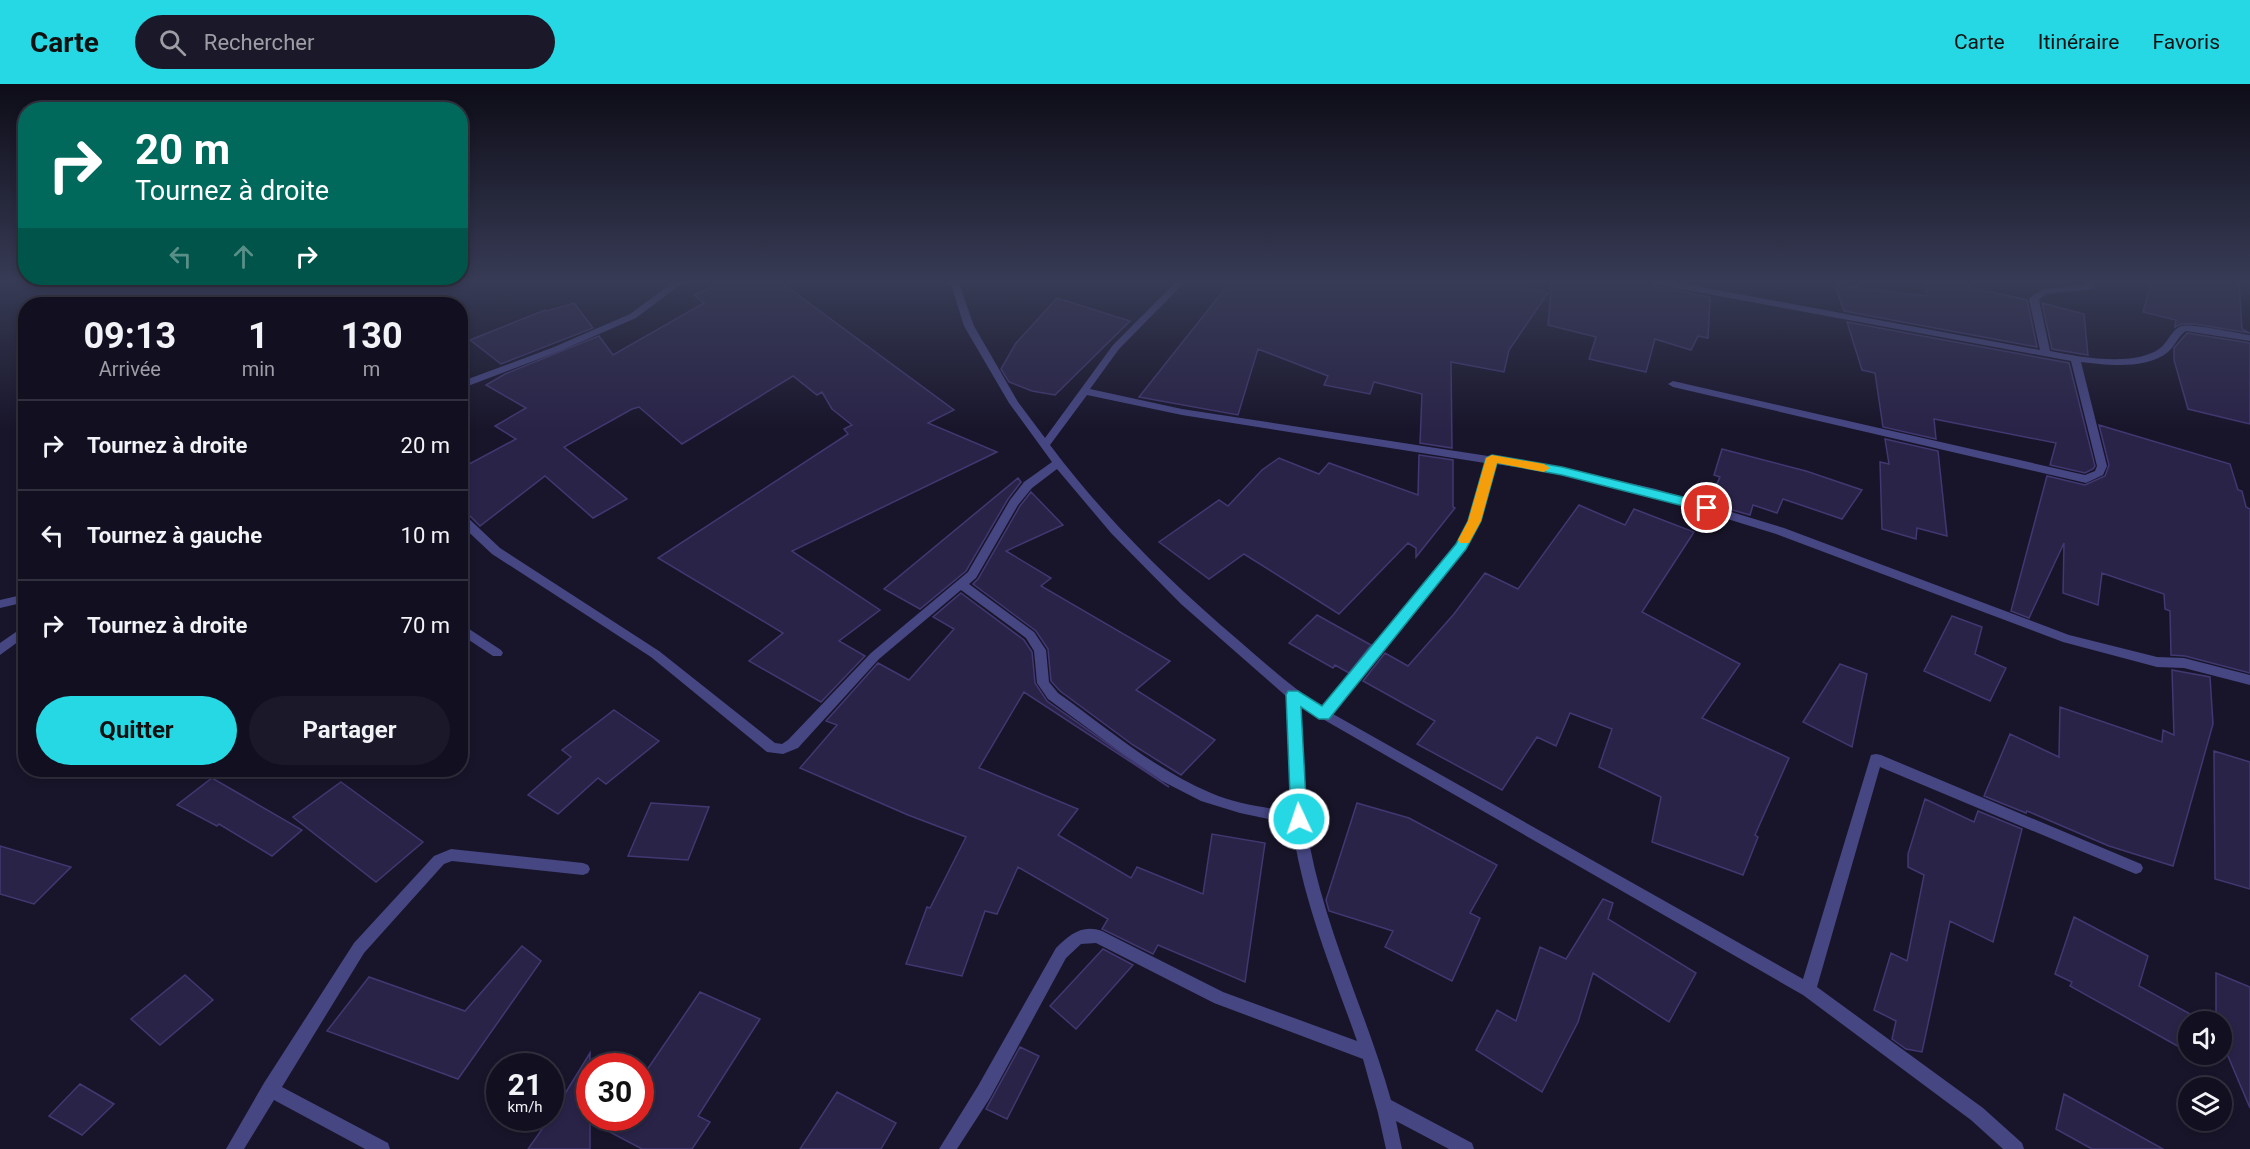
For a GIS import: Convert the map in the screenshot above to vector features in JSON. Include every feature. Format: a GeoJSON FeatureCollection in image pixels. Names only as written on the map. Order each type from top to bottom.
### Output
{"type":"FeatureCollection","features":[{"type":"Feature","properties":{"kind":"street"},"geometry":{"type":"LineString","coordinates":[[468,383],[600,331]]}},
{"type":"Feature","properties":{"kind":"street"},"geometry":{"type":"LineString","coordinates":[[972,331],[1014,403],[1058,463],[1114,530],[1185,601],[1293,695],[1324,715],[1808,990],[1977,1114],[2016,1149]]}},
{"type":"Feature","properties":{"kind":"street"},"geometry":{"type":"LineString","coordinates":[[1046,445],[1116,347],[1132,331]]}},
{"type":"Feature","properties":{"kind":"street"},"geometry":{"type":"LineString","coordinates":[[1928,331],[2075,359],[2114,362],[2161,353],[2178,331]]}},
{"type":"Feature","properties":{"kind":"street"},"geometry":{"type":"LineString","coordinates":[[2041,331],[2046,352]]}},
{"type":"Feature","properties":{"kind":"street"},"geometry":{"type":"LineString","coordinates":[[2203,331],[2250,338]]}},
{"type":"Feature","properties":{"kind":"street"},"geometry":{"type":"LineString","coordinates":[[1673,384],[2086,479],[2098,473],[2102,466],[2075,359]]}},
{"type":"Feature","properties":{"kind":"street"},"geometry":{"type":"LineString","coordinates":[[1084,392],[1182,412],[1492,458],[1562,471],[1725,513],[1881,568],[2067,639],[2147,660],[2184,663],[2250,680]]}},
{"type":"Feature","properties":{"kind":"street"},"geometry":{"type":"LineString","coordinates":[[1324,715],[1461,546],[1475,521],[1492,458]]}},
{"type":"Feature","properties":{"kind":"street"},"geometry":{"type":"LineString","coordinates":[[468,525],[496,551],[654,654],[772,748],[783,748],[793,744],[875,656],[972,575],[1014,503],[1028,485],[1058,463]]}},
{"type":"Feature","properties":{"kind":"street"},"geometry":{"type":"LineString","coordinates":[[962,585],[1030,635],[1040,650],[1043,683],[1053,696],[1164,775],[1205,797],[1233,806],[1299,819]]}},
{"type":"Feature","properties":{"kind":"street"},"geometry":{"type":"LineString","coordinates":[[0,604],[18,600]]}},
{"type":"Feature","properties":{"kind":"street"},"geometry":{"type":"LineString","coordinates":[[468,633],[496,653]]}},
{"type":"Feature","properties":{"kind":"street"},"geometry":{"type":"LineString","coordinates":[[0,650],[18,635]]}},
{"type":"Feature","properties":{"kind":"street"},"geometry":{"type":"LineString","coordinates":[[1293,695],[1299,819],[1306,864],[1322,920],[1387,1107],[1394,1149]]}},
{"type":"Feature","properties":{"kind":"street"},"geometry":{"type":"LineString","coordinates":[[1808,990],[1876,759],[2136,867]]}},
{"type":"Feature","properties":{"kind":"street"},"geometry":{"type":"LineString","coordinates":[[234,1149],[359,948],[439,860],[451,855],[583,869]]}},
{"type":"Feature","properties":{"kind":"street"},"geometry":{"type":"LineString","coordinates":[[947,1149],[984,1092],[1061,953],[1078,937],[1097,936],[1219,998],[1368,1053]]}},
{"type":"Feature","properties":{"kind":"street"},"geometry":{"type":"LineString","coordinates":[[270,1089],[382,1149]]}},
{"type":"Feature","properties":{"kind":"street"},"geometry":{"type":"LineString","coordinates":[[1387,1107],[1466,1149]]}},
{"type":"Feature","properties":{"kind":"building"},"geometry":{"type":"Polygon","coordinates":[[[493,331],[586,331],[501,364],[470,340],[493,331]]]}},
{"type":"Feature","properties":{"kind":"building"},"geometry":{"type":"Polygon","coordinates":[[[656,331],[846,331],[954,410],[928,423],[997,452],[792,551],[880,610],[839,641],[865,656],[821,702],[749,661],[783,633],[658,558],[848,434],[844,429],[852,425],[832,409],[822,392],[817,395],[793,376],[682,444],[639,407],[564,447],[627,499],[593,518],[545,476],[480,526],[468,514],[468,465],[516,439],[495,426],[526,408],[486,385],[505,374],[599,336],[613,355],[656,331]]]}},
{"type":"Feature","properties":{"kind":"building"},"geometry":{"type":"Polygon","coordinates":[[[1027,331],[1120,331],[1055,395],[1032,391],[1009,382],[1001,369],[1016,343],[1027,331]]]}},
{"type":"Feature","properties":{"kind":"building"},"geometry":{"type":"Polygon","coordinates":[[[1192,331],[1522,331],[1509,350],[1504,372],[1451,362],[1452,448],[1420,443],[1422,394],[1374,382],[1370,394],[1324,385],[1328,376],[1258,349],[1238,415],[1139,397],[1192,331]]]}},
{"type":"Feature","properties":{"kind":"building"},"geometry":{"type":"Polygon","coordinates":[[[1571,331],[1708,331],[1708,338],[1698,336],[1691,350],[1655,339],[1646,372],[1589,359],[1596,337],[1571,331]]]}},
{"type":"Feature","properties":{"kind":"building"},"geometry":{"type":"Polygon","coordinates":[[[1850,331],[1894,331],[2069,363],[2095,466],[2085,473],[2050,465],[2056,443],[1934,419],[1936,439],[1883,427],[1875,373],[1862,370],[1850,331]]]}},
{"type":"Feature","properties":{"kind":"building"},"geometry":{"type":"Polygon","coordinates":[[[1950,331],[2034,331],[2037,347],[1950,331]]]}},
{"type":"Feature","properties":{"kind":"building"},"geometry":{"type":"Polygon","coordinates":[[[2048,331],[2086,331],[2088,355],[2052,349],[2048,331]]]}},
{"type":"Feature","properties":{"kind":"building"},"geometry":{"type":"Polygon","coordinates":[[[2187,333],[2250,343],[2250,424],[2188,409],[2174,360],[2174,348],[2187,333]]]}},
{"type":"Feature","properties":{"kind":"building"},"geometry":{"type":"Polygon","coordinates":[[[2099,425],[2230,464],[2238,490],[2242,491],[2246,507],[2250,509],[2250,673],[2185,656],[2171,655],[2170,611],[2165,609],[2164,594],[2102,573],[2098,605],[2063,593],[2064,543],[2029,618],[2011,611],[2047,476],[2085,485],[2105,476],[2109,465],[2099,425]]]}},
{"type":"Feature","properties":{"kind":"building"},"geometry":{"type":"Polygon","coordinates":[[[1885,439],[1938,451],[1947,536],[1917,528],[1916,539],[1882,529],[1880,462],[1889,464],[1885,439]]]}},
{"type":"Feature","properties":{"kind":"building"},"geometry":{"type":"Polygon","coordinates":[[[1722,449],[1806,471],[1862,490],[1842,519],[1783,499],[1777,513],[1753,505],[1750,515],[1708,503],[1720,477],[1714,475],[1722,449]]]}},
{"type":"Feature","properties":{"kind":"building"},"geometry":{"type":"Polygon","coordinates":[[[1419,455],[1453,460],[1453,507],[1455,508],[1416,557],[1416,548],[1408,543],[1339,614],[1244,554],[1209,579],[1159,542],[1219,500],[1228,506],[1262,470],[1279,458],[1319,474],[1329,463],[1418,495],[1419,455]]]}},
{"type":"Feature","properties":{"kind":"building"},"geometry":{"type":"Polygon","coordinates":[[[1018,478],[1021,482],[1008,499],[966,571],[920,609],[884,589],[1018,478]]]}},
{"type":"Feature","properties":{"kind":"building"},"geometry":{"type":"Polygon","coordinates":[[[1031,492],[1063,525],[1006,551],[1051,578],[1041,586],[1170,661],[1136,690],[1215,740],[1181,775],[1133,745],[1060,691],[1051,681],[1048,649],[1036,631],[973,584],[1020,506],[1031,492]]]}},
{"type":"Feature","properties":{"kind":"building"},"geometry":{"type":"Polygon","coordinates":[[[1579,505],[1625,525],[1634,509],[1694,532],[1642,612],[1740,664],[1702,718],[1789,758],[1755,835],[1758,837],[1743,875],[1652,842],[1661,797],[1599,767],[1612,729],[1570,713],[1556,746],[1537,737],[1502,790],[1417,744],[1435,721],[1363,681],[1385,653],[1408,666],[1454,614],[1485,573],[1518,589],[1579,505]]]}},
{"type":"Feature","properties":{"kind":"building"},"geometry":{"type":"Polygon","coordinates":[[[961,593],[1024,640],[1032,652],[1035,683],[1047,701],[1169,787],[1024,692],[979,768],[1078,809],[1058,835],[1131,878],[1137,867],[1203,894],[1212,834],[1265,843],[1245,982],[1158,945],[1153,954],[1102,929],[1108,919],[1018,867],[997,914],[985,911],[962,976],[906,964],[927,907],[930,908],[966,837],[908,815],[800,768],[837,725],[826,721],[878,663],[909,680],[954,629],[933,617],[961,593]]]}},
{"type":"Feature","properties":{"kind":"building"},"geometry":{"type":"Polygon","coordinates":[[[1317,615],[1371,645],[1349,673],[1335,665],[1333,668],[1289,643],[1317,615]]]}},
{"type":"Feature","properties":{"kind":"building"},"geometry":{"type":"Polygon","coordinates":[[[1952,616],[1982,627],[1975,654],[2006,668],[1990,701],[1924,671],[1952,616]]]}},
{"type":"Feature","properties":{"kind":"building"},"geometry":{"type":"Polygon","coordinates":[[[1840,664],[1867,674],[1852,747],[1803,722],[1840,664]]]}},
{"type":"Feature","properties":{"kind":"building"},"geometry":{"type":"Polygon","coordinates":[[[2172,670],[2210,677],[2213,724],[2173,866],[2109,846],[2027,811],[2026,813],[1984,796],[2010,734],[2059,757],[2060,707],[2162,742],[2163,730],[2174,735],[2172,670]]]}},
{"type":"Feature","properties":{"kind":"building"},"geometry":{"type":"Polygon","coordinates":[[[614,710],[659,741],[606,784],[598,778],[558,814],[528,795],[571,757],[562,750],[614,710]]]}},
{"type":"Feature","properties":{"kind":"building"},"geometry":{"type":"Polygon","coordinates":[[[2214,751],[2250,762],[2250,889],[2215,879],[2214,751]]]}},
{"type":"Feature","properties":{"kind":"building"},"geometry":{"type":"Polygon","coordinates":[[[212,778],[302,830],[272,856],[219,824],[217,826],[177,805],[212,778]]]}},
{"type":"Feature","properties":{"kind":"building"},"geometry":{"type":"Polygon","coordinates":[[[341,782],[423,842],[376,882],[293,817],[341,782]]]}},
{"type":"Feature","properties":{"kind":"building"},"geometry":{"type":"Polygon","coordinates":[[[1925,799],[1974,822],[1978,811],[2022,829],[1993,942],[1950,921],[1922,1052],[1906,1049],[1892,1039],[1896,1021],[1874,1010],[1891,953],[1907,961],[1924,875],[1908,867],[1908,854],[1925,799]]]}},
{"type":"Feature","properties":{"kind":"building"},"geometry":{"type":"Polygon","coordinates":[[[651,803],[709,807],[688,860],[628,856],[651,803]]]}},
{"type":"Feature","properties":{"kind":"building"},"geometry":{"type":"Polygon","coordinates":[[[1357,803],[1409,818],[1497,865],[1470,913],[1480,918],[1452,981],[1385,947],[1393,931],[1329,911],[1326,900],[1357,803]]]}},
{"type":"Feature","properties":{"kind":"building"},"geometry":{"type":"Polygon","coordinates":[[[0,846],[71,867],[34,904],[0,894],[0,846]]]}},
{"type":"Feature","properties":{"kind":"building"},"geometry":{"type":"Polygon","coordinates":[[[1603,899],[1613,903],[1608,919],[1696,973],[1669,1022],[1593,973],[1578,1022],[1542,1092],[1476,1050],[1497,1010],[1516,1021],[1540,947],[1566,959],[1603,899]]]}},
{"type":"Feature","properties":{"kind":"building"},"geometry":{"type":"Polygon","coordinates":[[[2074,917],[2148,956],[2139,986],[2185,1011],[2178,1011],[2178,1046],[2070,986],[2072,982],[2055,974],[2074,917]]]}},
{"type":"Feature","properties":{"kind":"building"},"geometry":{"type":"Polygon","coordinates":[[[522,946],[541,961],[458,1079],[327,1031],[369,977],[465,1011],[522,946]]]}},
{"type":"Feature","properties":{"kind":"building"},"geometry":{"type":"Polygon","coordinates":[[[1103,949],[1133,965],[1076,1029],[1050,1006],[1103,949]]]}},
{"type":"Feature","properties":{"kind":"building"},"geometry":{"type":"Polygon","coordinates":[[[2216,973],[2250,987],[2250,1108],[2232,1065],[2232,1011],[2216,1011],[2216,973]]]}},
{"type":"Feature","properties":{"kind":"building"},"geometry":{"type":"Polygon","coordinates":[[[185,975],[213,1000],[160,1045],[131,1019],[185,975]]]}},
{"type":"Feature","properties":{"kind":"building"},"geometry":{"type":"Polygon","coordinates":[[[700,992],[760,1019],[698,1116],[710,1122],[692,1149],[642,1149],[608,1131],[654,1131],[654,1059],[700,992]]]}},
{"type":"Feature","properties":{"kind":"building"},"geometry":{"type":"Polygon","coordinates":[[[1020,1047],[1039,1056],[1007,1119],[986,1109],[1020,1047]]]}},
{"type":"Feature","properties":{"kind":"building"},"geometry":{"type":"Polygon","coordinates":[[[576,1076],[576,1131],[590,1131],[590,1149],[528,1149],[541,1131],[564,1131],[564,1095],[576,1076]]]}},
{"type":"Feature","properties":{"kind":"building"},"geometry":{"type":"Polygon","coordinates":[[[80,1084],[114,1104],[82,1135],[49,1116],[80,1084]]]}},
{"type":"Feature","properties":{"kind":"building"},"geometry":{"type":"Polygon","coordinates":[[[837,1092],[896,1123],[881,1149],[800,1149],[837,1092]]]}},
{"type":"Feature","properties":{"kind":"building"},"geometry":{"type":"Polygon","coordinates":[[[2064,1094],[2163,1149],[2092,1149],[2056,1129],[2064,1094]]]}},
{"type":"Feature","properties":{"kind":"slow traffic"},"geometry":{"type":"LineString","coordinates":[[1465,540],[1475,521],[1492,458],[1544,468]]}},
{"type":"Feature","properties":{"kind":"route"},"geometry":{"type":"LineString","coordinates":[[1299,819],[1293,695],[1324,715],[1461,546],[1475,521],[1492,458],[1562,471],[1652,492],[1707,508]]}}]}
